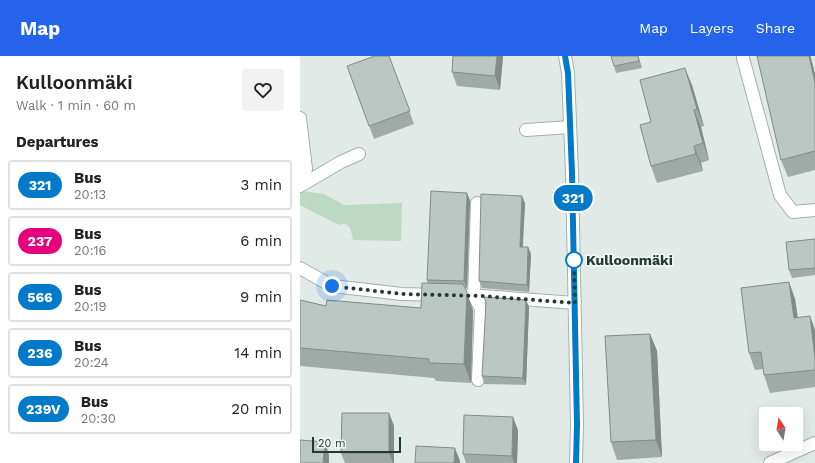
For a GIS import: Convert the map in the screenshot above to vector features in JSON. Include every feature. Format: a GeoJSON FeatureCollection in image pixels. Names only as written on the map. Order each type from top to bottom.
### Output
{"type":"FeatureCollection","features":[{"type":"Feature","properties":{"kind":"street"},"geometry":{"type":"LineString","coordinates":[[565,56],[568,73],[575,303],[577,425],[576,463]]}},
{"type":"Feature","properties":{"kind":"street"},"geometry":{"type":"LineString","coordinates":[[743,58],[780,195],[793,212],[815,210]]}},
{"type":"Feature","properties":{"kind":"street"},"geometry":{"type":"LineString","coordinates":[[300,118],[306,169],[300,184]]}},
{"type":"Feature","properties":{"kind":"street"},"geometry":{"type":"LineString","coordinates":[[526,130],[570,127]]}},
{"type":"Feature","properties":{"kind":"street"},"geometry":{"type":"LineString","coordinates":[[300,184],[359,154]]}},
{"type":"Feature","properties":{"kind":"street"},"geometry":{"type":"LineString","coordinates":[[477,203],[474,296],[481,309],[478,380]]}},
{"type":"Feature","properties":{"kind":"street"},"geometry":{"type":"LineString","coordinates":[[300,268],[332,286],[402,294],[474,296],[575,303]]}},
{"type":"Feature","properties":{"kind":"street"},"geometry":{"type":"LineString","coordinates":[[770,463],[815,443]]}},
{"type":"Feature","properties":{"kind":"green space"},"geometry":{"type":"Polygon","coordinates":[[[300,192],[324,194],[344,205],[402,203],[401,241],[353,240],[351,230],[348,225],[339,225],[300,205],[300,192]]]}},
{"type":"Feature","properties":{"kind":"building"},"geometry":{"type":"Polygon","coordinates":[[[375,56],[389,56],[410,111],[369,126],[347,66],[375,56]]]}},
{"type":"Feature","properties":{"kind":"building"},"geometry":{"type":"Polygon","coordinates":[[[453,56],[497,56],[495,76],[452,72],[453,56]]]}},
{"type":"Feature","properties":{"kind":"building"},"geometry":{"type":"Polygon","coordinates":[[[611,56],[638,56],[639,61],[614,66],[611,56]]]}},
{"type":"Feature","properties":{"kind":"building"},"geometry":{"type":"Polygon","coordinates":[[[757,56],[809,56],[815,83],[815,151],[781,160],[757,56]]]}},
{"type":"Feature","properties":{"kind":"building"},"geometry":{"type":"Polygon","coordinates":[[[685,68],[697,109],[694,110],[703,143],[694,146],[696,154],[651,166],[640,125],[651,122],[640,80],[685,68]]]}},
{"type":"Feature","properties":{"kind":"building"},"geometry":{"type":"Polygon","coordinates":[[[431,191],[467,193],[464,281],[427,280],[431,191]]]}},
{"type":"Feature","properties":{"kind":"building"},"geometry":{"type":"Polygon","coordinates":[[[481,194],[522,196],[520,247],[528,247],[527,285],[479,281],[481,194]]]}},
{"type":"Feature","properties":{"kind":"building"},"geometry":{"type":"Polygon","coordinates":[[[815,239],[815,268],[789,270],[786,242],[815,239]]]}},
{"type":"Feature","properties":{"kind":"building"},"geometry":{"type":"Polygon","coordinates":[[[789,282],[794,318],[810,316],[815,370],[764,375],[761,352],[749,353],[741,288],[789,282]]]}},
{"type":"Feature","properties":{"kind":"building"},"geometry":{"type":"Polygon","coordinates":[[[422,283],[463,284],[467,292],[464,364],[429,363],[429,359],[300,348],[300,300],[326,306],[327,300],[421,308],[422,283]]]}},
{"type":"Feature","properties":{"kind":"building"},"geometry":{"type":"Polygon","coordinates":[[[484,297],[526,300],[523,378],[482,376],[486,302],[484,297]]]}},
{"type":"Feature","properties":{"kind":"building"},"geometry":{"type":"Polygon","coordinates":[[[650,334],[656,440],[611,442],[605,336],[650,334]]]}},
{"type":"Feature","properties":{"kind":"building"},"geometry":{"type":"Polygon","coordinates":[[[342,413],[389,413],[389,453],[341,453],[342,413]]]}},
{"type":"Feature","properties":{"kind":"building"},"geometry":{"type":"Polygon","coordinates":[[[464,415],[513,417],[512,456],[463,454],[464,415]]]}},
{"type":"Feature","properties":{"kind":"building"},"geometry":{"type":"Polygon","coordinates":[[[300,440],[325,442],[323,463],[300,463],[300,440]]]}},
{"type":"Feature","properties":{"kind":"building"},"geometry":{"type":"Polygon","coordinates":[[[416,446],[455,448],[454,463],[415,463],[416,446]]]}},
{"type":"Feature","properties":{"kind":"bus line","name":"321"},"geometry":{"type":"LineString","coordinates":[[565,56],[568,73],[572,173],[577,425],[576,463]]}},
{"type":"Feature","properties":{"kind":"place","name":"Kulloonmäki"},"geometry":{"type":"Point","coordinates":[574,260]}},
{"type":"Feature","properties":{"kind":"route"},"geometry":{"type":"LineString","coordinates":[[332,286],[402,294],[482,296],[575,303],[574,260]]}}]}
